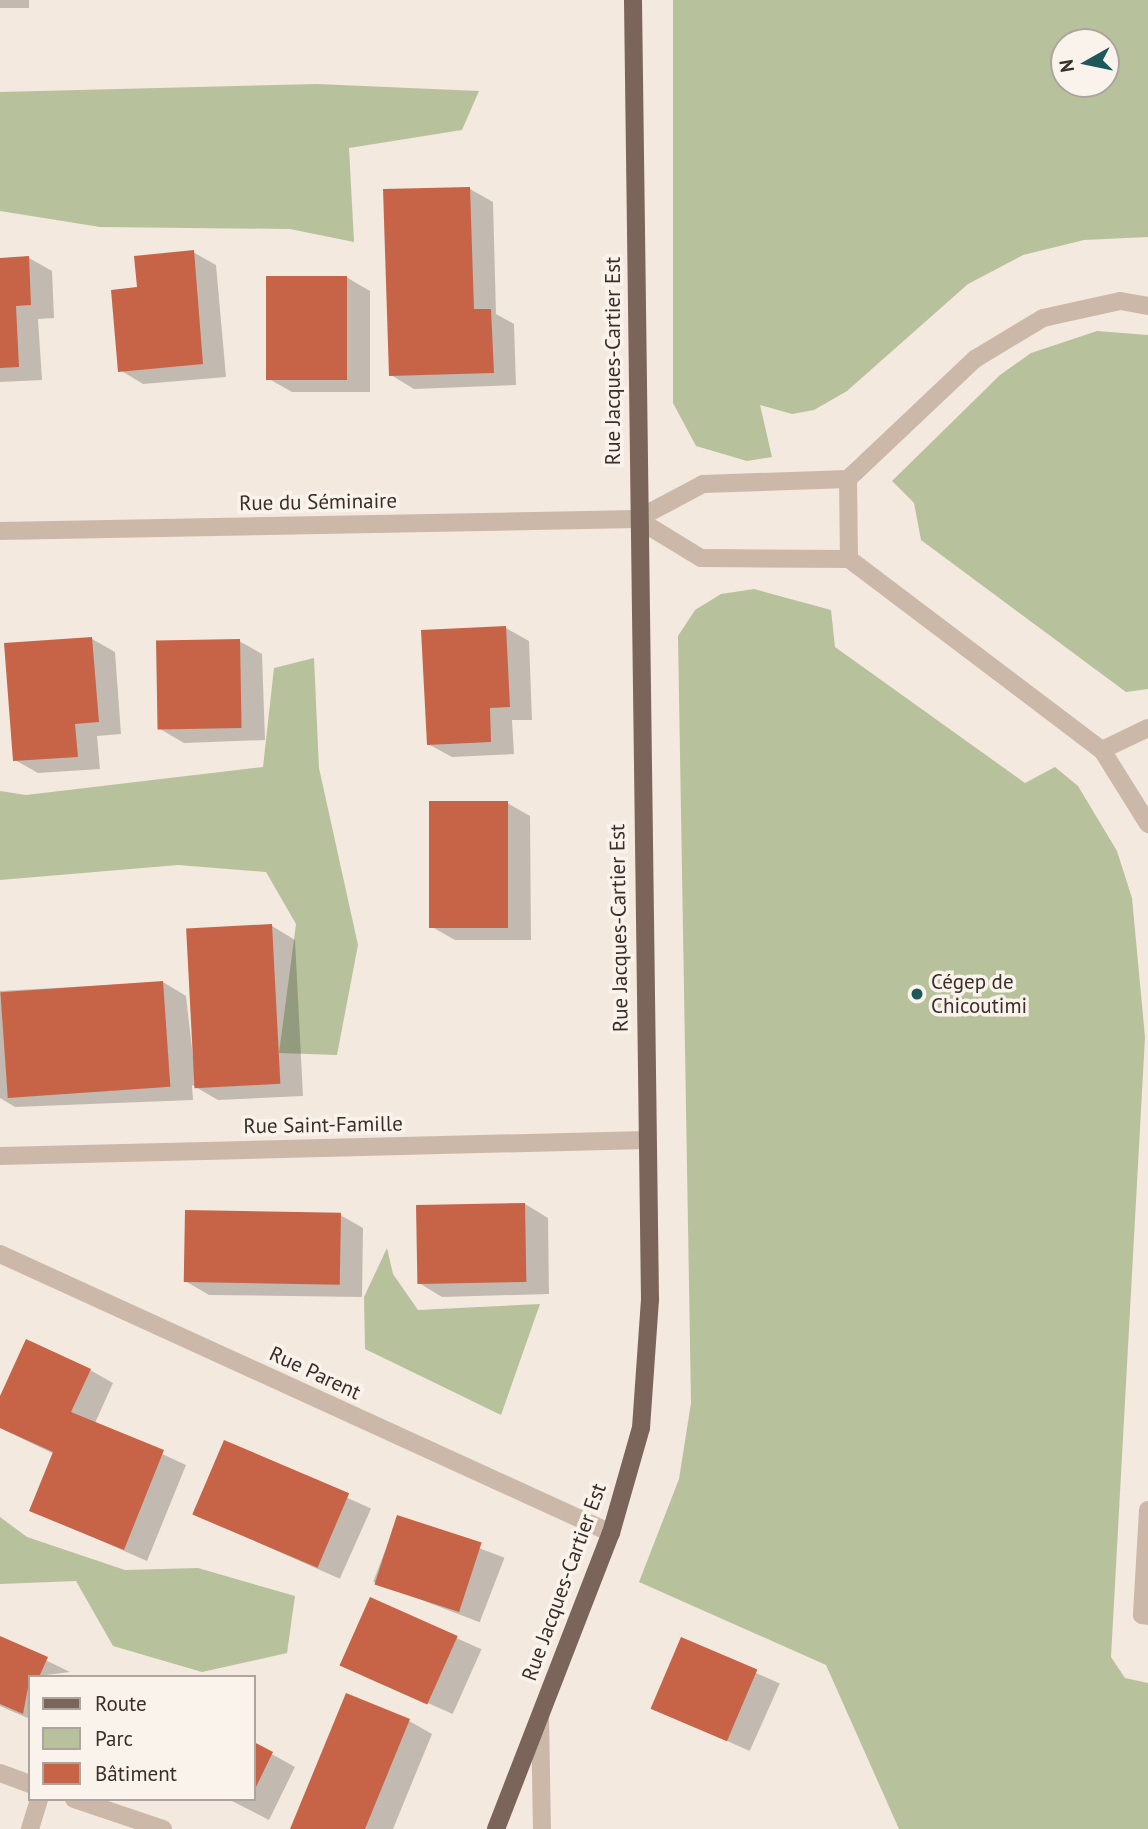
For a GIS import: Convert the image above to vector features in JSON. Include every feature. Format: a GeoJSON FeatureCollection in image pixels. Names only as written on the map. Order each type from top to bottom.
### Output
{"type":"FeatureCollection","features":[{"type":"Feature","properties":{"kind":"main road","name":"Rue Jacques-Cartier Est"},"geometry":{"type":"LineString","coordinates":[[496,1829],[611,1533],[641,1428],[650,1300],[637,519],[633,0]]}},
{"type":"Feature","properties":{"kind":"street"},"geometry":{"type":"LineString","coordinates":[[637,519],[703,484],[848,479],[975,359],[1043,318],[1120,301],[1148,306]]}},
{"type":"Feature","properties":{"kind":"street"},"geometry":{"type":"LineString","coordinates":[[848,479],[849,558]]}},
{"type":"Feature","properties":{"kind":"street"},"geometry":{"type":"LineString","coordinates":[[637,519],[701,558],[849,558],[1102,750],[1148,824]]}},
{"type":"Feature","properties":{"kind":"street","name":"Rue du Séminaire"},"geometry":{"type":"LineString","coordinates":[[0,531],[637,519]]}},
{"type":"Feature","properties":{"kind":"street"},"geometry":{"type":"LineString","coordinates":[[1102,750],[1148,728]]}},
{"type":"Feature","properties":{"kind":"street","name":"Rue Saint-Famille"},"geometry":{"type":"LineString","coordinates":[[0,1156],[646,1140]]}},
{"type":"Feature","properties":{"kind":"street","name":"Rue Parent"},"geometry":{"type":"LineString","coordinates":[[0,1254],[611,1533]]}},
{"type":"Feature","properties":{"kind":"street"},"geometry":{"type":"LineString","coordinates":[[1148,1510],[1142,1615],[1148,1616]]}},
{"type":"Feature","properties":{"kind":"street"},"geometry":{"type":"LineString","coordinates":[[540,1713],[542,1829]]}},
{"type":"Feature","properties":{"kind":"street"},"geometry":{"type":"LineString","coordinates":[[0,1773],[28,1783]]}},
{"type":"Feature","properties":{"kind":"street"},"geometry":{"type":"LineString","coordinates":[[30,1829],[38,1801]]}},
{"type":"Feature","properties":{"kind":"street"},"geometry":{"type":"LineString","coordinates":[[80,1801],[163,1829]]}},
{"type":"Feature","properties":{"kind":"green space"},"geometry":{"type":"Polygon","coordinates":[[[673,0],[1148,0],[1148,237],[1084,240],[1023,255],[968,284],[847,391],[814,410],[792,414],[760,405],[772,457],[747,461],[696,446],[673,403],[673,0]]]}},
{"type":"Feature","properties":{"kind":"green space"},"geometry":{"type":"Polygon","coordinates":[[[317,84],[479,91],[462,130],[349,148],[354,242],[290,229],[100,227],[0,211],[0,92],[317,84]]]}},
{"type":"Feature","properties":{"kind":"green space"},"geometry":{"type":"Polygon","coordinates":[[[1097,331],[1148,335],[1148,689],[1126,692],[921,540],[914,503],[892,481],[1000,375],[1031,353],[1097,331]]]}},
{"type":"Feature","properties":{"kind":"green space"},"geometry":{"type":"Polygon","coordinates":[[[754,589],[831,610],[835,647],[1025,783],[1055,767],[1078,786],[1117,851],[1132,898],[1145,1037],[1111,1657],[1125,1678],[1148,1683],[1148,1829],[899,1829],[826,1665],[639,1582],[679,1479],[691,1403],[678,636],[695,610],[721,594],[754,589]]]}},
{"type":"Feature","properties":{"kind":"green space"},"geometry":{"type":"Polygon","coordinates":[[[314,658],[319,768],[358,945],[337,1055],[279,1053],[296,924],[266,872],[178,865],[0,880],[0,791],[26,795],[263,767],[274,668],[314,658]]]}},
{"type":"Feature","properties":{"kind":"green space"},"geometry":{"type":"Polygon","coordinates":[[[387,1248],[393,1274],[418,1310],[540,1304],[501,1415],[365,1349],[364,1297],[387,1248]]]}},
{"type":"Feature","properties":{"kind":"green space"},"geometry":{"type":"Polygon","coordinates":[[[0,1517],[27,1537],[125,1570],[198,1568],[295,1596],[287,1653],[202,1672],[113,1646],[76,1581],[0,1584],[0,1517]]]}},
{"type":"Feature","properties":{"kind":"building"},"geometry":{"type":"Polygon","coordinates":[[[470,187],[474,309],[491,309],[494,373],[389,376],[383,189],[470,187]]]}},
{"type":"Feature","properties":{"kind":"building"},"geometry":{"type":"Polygon","coordinates":[[[194,250],[203,364],[118,372],[111,290],[137,287],[134,256],[194,250]]]}},
{"type":"Feature","properties":{"kind":"building"},"geometry":{"type":"Polygon","coordinates":[[[29,256],[31,305],[16,306],[19,367],[0,368],[0,258],[29,256]]]}},
{"type":"Feature","properties":{"kind":"building"},"geometry":{"type":"Polygon","coordinates":[[[266,276],[347,276],[347,380],[266,380],[266,276]]]}},
{"type":"Feature","properties":{"kind":"building"},"geometry":{"type":"Polygon","coordinates":[[[506,626],[510,707],[490,708],[491,742],[427,745],[421,630],[506,626]]]}},
{"type":"Feature","properties":{"kind":"building"},"geometry":{"type":"Polygon","coordinates":[[[92,637],[99,722],[75,724],[78,757],[13,761],[4,643],[92,637]]]}},
{"type":"Feature","properties":{"kind":"building"},"geometry":{"type":"Polygon","coordinates":[[[240,639],[242,728],[158,729],[156,640],[240,639]]]}},
{"type":"Feature","properties":{"kind":"building"},"geometry":{"type":"Polygon","coordinates":[[[429,801],[508,801],[508,928],[429,928],[429,801]]]}},
{"type":"Feature","properties":{"kind":"building"},"geometry":{"type":"Polygon","coordinates":[[[272,924],[280,1084],[194,1088],[186,929],[272,924]]]}},
{"type":"Feature","properties":{"kind":"building"},"geometry":{"type":"Polygon","coordinates":[[[163,981],[170,1087],[8,1098],[0,992],[163,981]]]}},
{"type":"Feature","properties":{"kind":"building"},"geometry":{"type":"Polygon","coordinates":[[[525,1203],[526,1282],[417,1284],[416,1205],[525,1203]]]}},
{"type":"Feature","properties":{"kind":"building"},"geometry":{"type":"Polygon","coordinates":[[[185,1210],[341,1213],[340,1285],[184,1282],[185,1210]]]}},
{"type":"Feature","properties":{"kind":"building"},"geometry":{"type":"Polygon","coordinates":[[[26,1339],[91,1369],[71,1412],[164,1450],[124,1550],[29,1511],[53,1452],[0,1428],[0,1396],[26,1339]]]}},
{"type":"Feature","properties":{"kind":"building"},"geometry":{"type":"Polygon","coordinates":[[[224,1440],[349,1493],[318,1568],[192,1515],[224,1440]]]}},
{"type":"Feature","properties":{"kind":"building"},"geometry":{"type":"Polygon","coordinates":[[[397,1515],[482,1543],[459,1612],[374,1584],[397,1515]]]}},
{"type":"Feature","properties":{"kind":"building"},"geometry":{"type":"Polygon","coordinates":[[[370,1597],[458,1636],[427,1705],[339,1666],[370,1597]]]}},
{"type":"Feature","properties":{"kind":"building"},"geometry":{"type":"Polygon","coordinates":[[[0,1636],[48,1657],[40,1675],[28,1675],[23,1714],[0,1704],[0,1636]]]}},
{"type":"Feature","properties":{"kind":"building"},"geometry":{"type":"Polygon","coordinates":[[[681,1637],[757,1669],[727,1741],[651,1709],[681,1637]]]}},
{"type":"Feature","properties":{"kind":"building"},"geometry":{"type":"Polygon","coordinates":[[[346,1693],[410,1719],[365,1829],[290,1829],[346,1693]]]}},
{"type":"Feature","properties":{"kind":"building"},"geometry":{"type":"Polygon","coordinates":[[[256,1743],[273,1752],[256,1787],[256,1743]]]}},
{"type":"Feature","properties":{"kind":"place","name":"Cégep de Chicoutimi"},"geometry":{"type":"Point","coordinates":[917,994]}}]}
